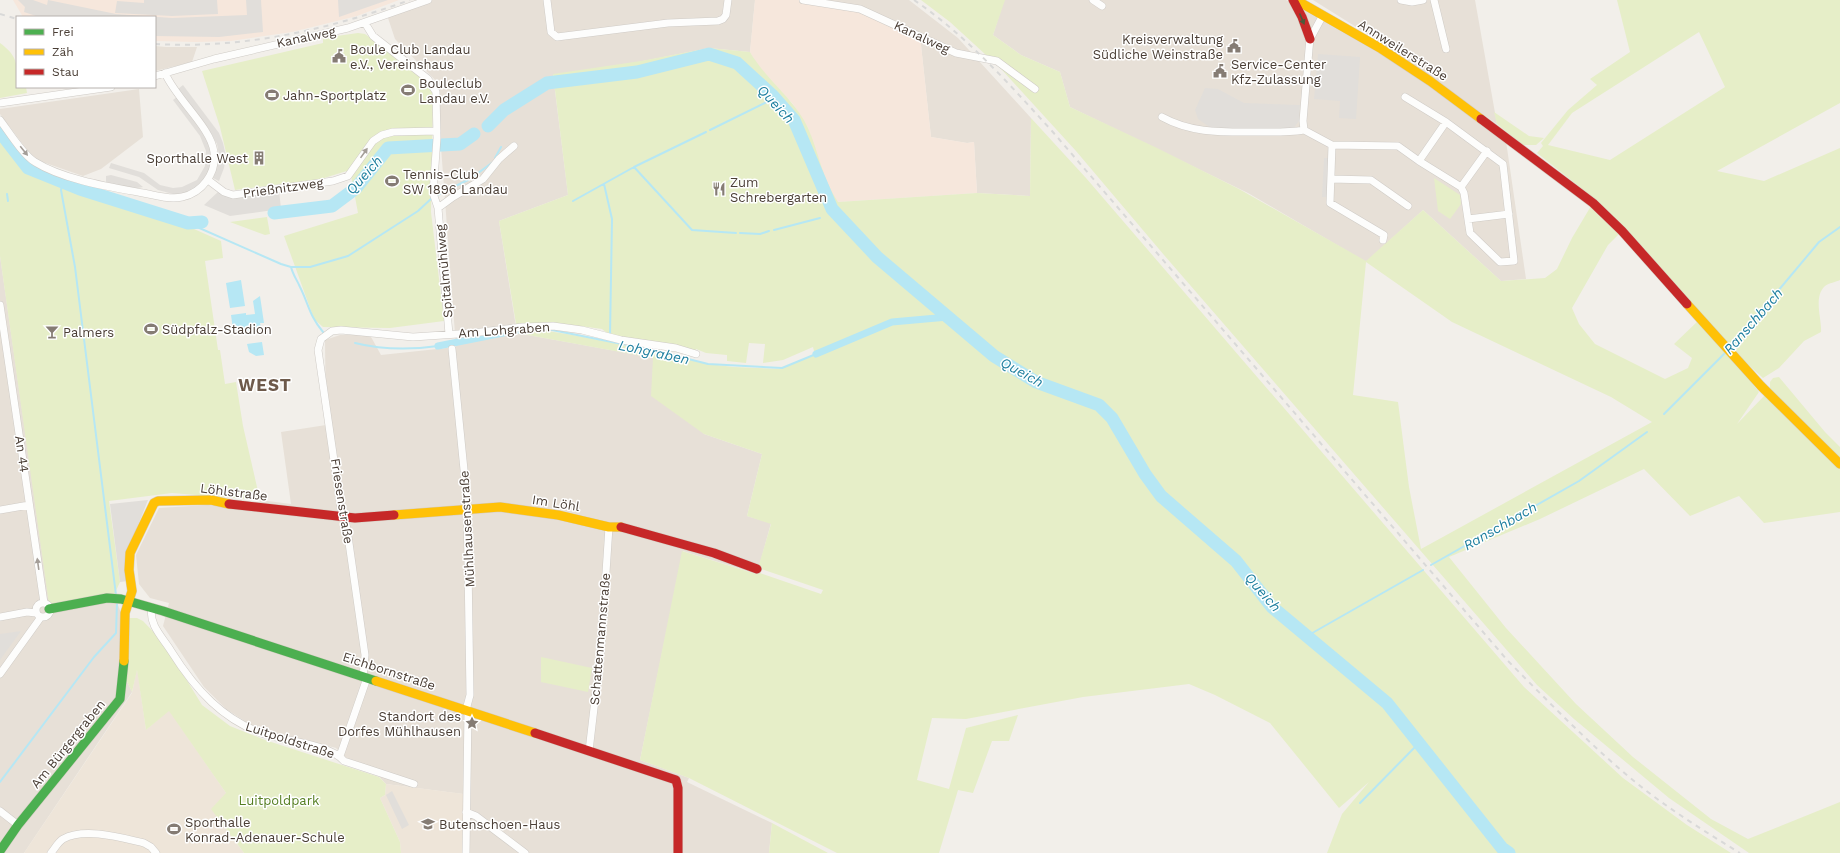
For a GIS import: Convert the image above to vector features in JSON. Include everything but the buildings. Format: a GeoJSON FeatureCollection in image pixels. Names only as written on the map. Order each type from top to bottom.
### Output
{"type":"FeatureCollection","features":[{"type":"Feature","properties":{"kind":"street","name":"Kanalweg"},"geometry":{"type":"LineString","coordinates":[[156,76],[365,23],[428,0]]}},
{"type":"Feature","properties":{"kind":"street"},"geometry":{"type":"LineString","coordinates":[[548,0],[551,32],[557,37],[668,23],[718,21],[723,19],[726,15],[728,0]]}},
{"type":"Feature","properties":{"kind":"street","name":"Kanalweg"},"geometry":{"type":"LineString","coordinates":[[803,0],[860,9],[956,53],[997,61],[1035,89]]}},
{"type":"Feature","properties":{"kind":"street"},"geometry":{"type":"LineString","coordinates":[[1094,0],[1102,6]]}},
{"type":"Feature","properties":{"kind":"street"},"geometry":{"type":"LineString","coordinates":[[1293,0],[1302,17],[1310,39]]}},
{"type":"Feature","properties":{"kind":"street","name":"Annweilerstraße"},"geometry":{"type":"LineString","coordinates":[[1296,0],[1402,62],[1548,168],[1608,216],[1761,386],[1840,464]]}},
{"type":"Feature","properties":{"kind":"street"},"geometry":{"type":"LineString","coordinates":[[1401,0],[1412,2],[1423,0]]}},
{"type":"Feature","properties":{"kind":"street"},"geometry":{"type":"LineString","coordinates":[[1434,0],[1446,49]]}},
{"type":"Feature","properties":{"kind":"street"},"geometry":{"type":"LineString","coordinates":[[1304,130],[1303,121],[1310,39],[1323,15]]}},
{"type":"Feature","properties":{"kind":"street","name":"Spitalmühlweg"},"geometry":{"type":"LineString","coordinates":[[365,23],[373,36],[393,50],[431,83],[436,97],[437,149],[434,200],[438,208],[449,334]]}},
{"type":"Feature","properties":{"kind":"street"},"geometry":{"type":"LineString","coordinates":[[0,120],[36,163],[75,178],[101,185],[177,198],[194,192],[208,180],[214,165],[213,145],[207,134],[172,87],[165,73]]}},
{"type":"Feature","properties":{"kind":"street"},"geometry":{"type":"LineString","coordinates":[[0,103],[104,88]]}},
{"type":"Feature","properties":{"kind":"street"},"geometry":{"type":"LineString","coordinates":[[1162,117],[1188,128],[1212,132],[1286,133],[1304,130],[1332,145],[1398,146],[1419,162],[1461,188],[1464,194],[1470,233],[1500,262],[1514,261],[1503,164],[1446,122],[1404,97]]}},
{"type":"Feature","properties":{"kind":"street"},"geometry":{"type":"LineString","coordinates":[[1419,162],[1446,122]]}},
{"type":"Feature","properties":{"kind":"street","name":"Prießnitzweg"},"geometry":{"type":"LineString","coordinates":[[208,180],[233,195],[333,181],[348,176],[373,141],[387,133],[437,134]]}},
{"type":"Feature","properties":{"kind":"street"},"geometry":{"type":"LineString","coordinates":[[1332,145],[1330,203],[1384,235],[1383,240]]}},
{"type":"Feature","properties":{"kind":"street","name":"Spitalmühlweg"},"geometry":{"type":"LineString","coordinates":[[438,208],[453,196],[483,179],[499,159],[514,146]]}},
{"type":"Feature","properties":{"kind":"street"},"geometry":{"type":"LineString","coordinates":[[1461,188],[1487,151]]}},
{"type":"Feature","properties":{"kind":"street"},"geometry":{"type":"LineString","coordinates":[[1331,179],[1371,180],[1408,206]]}},
{"type":"Feature","properties":{"kind":"street"},"geometry":{"type":"LineString","coordinates":[[1468,219],[1508,214]]}},
{"type":"Feature","properties":{"kind":"street","name":"An 44"},"geometry":{"type":"LineString","coordinates":[[0,305],[2,336],[47,606]]}},
{"type":"Feature","properties":{"kind":"street","name":"Am Lohgraben"},"geometry":{"type":"LineString","coordinates":[[332,331],[341,330],[400,336],[449,334],[541,326],[573,328],[621,340],[676,348],[696,354]]}},
{"type":"Feature","properties":{"kind":"street","name":"Friesenstraße"},"geometry":{"type":"LineString","coordinates":[[332,331],[321,339],[318,350],[341,509],[344,518],[365,655],[365,678],[340,756]]}},
{"type":"Feature","properties":{"kind":"street","name":"Mühlhausenstraße"},"geometry":{"type":"LineString","coordinates":[[452,349],[467,500],[470,575],[470,696],[467,710],[466,853]]}},
{"type":"Feature","properties":{"kind":"street","name":"Löhlstraße"},"geometry":{"type":"LineString","coordinates":[[121,600],[132,591],[129,570],[130,553],[147,515],[154,503],[158,501],[211,500],[242,506],[344,518]]}},
{"type":"Feature","properties":{"kind":"street"},"geometry":{"type":"LineString","coordinates":[[0,510],[29,505]]}},
{"type":"Feature","properties":{"kind":"street","name":"Im Löhl"},"geometry":{"type":"LineString","coordinates":[[344,518],[500,507],[558,515],[609,527],[618,526],[714,553],[757,569]]}},
{"type":"Feature","properties":{"kind":"street","name":"Schattenmannstraße"},"geometry":{"type":"LineString","coordinates":[[590,751],[601,648],[609,527]]}},
{"type":"Feature","properties":{"kind":"street","name":"Eichbornstraße"},"geometry":{"type":"LineString","coordinates":[[47,606],[92,601],[121,600],[152,608],[467,710],[676,780],[678,853]]}},
{"type":"Feature","properties":{"kind":"street","name":"Am Bürgergraben"},"geometry":{"type":"LineString","coordinates":[[0,851],[18,825],[120,699],[124,673],[125,613],[121,600]]}},
{"type":"Feature","properties":{"kind":"street"},"geometry":{"type":"LineString","coordinates":[[0,617],[27,612],[39,615],[45,616],[47,606],[39,606],[39,615],[0,674]]}},
{"type":"Feature","properties":{"kind":"street","name":"Luitpoldstraße"},"geometry":{"type":"LineString","coordinates":[[152,608],[152,620],[173,655],[198,689],[219,710],[252,730],[321,749],[340,756],[344,761],[414,784]]}},
{"type":"Feature","properties":{"kind":"street"},"geometry":{"type":"LineString","coordinates":[[0,811],[18,825]]}},
{"type":"Feature","properties":{"kind":"street"},"geometry":{"type":"LineString","coordinates":[[466,812],[476,816],[525,853]]}},
{"type":"Feature","properties":{"kind":"street"},"geometry":{"type":"LineString","coordinates":[[51,853],[64,838],[93,834],[144,843],[151,847],[156,853]]}},
{"type":"Feature","properties":{"kind":"shaded area"},"geometry":{"type":"Polygon","coordinates":[[[13,0],[399,0],[357,16],[292,32],[231,41],[156,41],[156,16],[22,16],[13,0]]]}},
{"type":"Feature","properties":{"kind":"shaded area"},"geometry":{"type":"Polygon","coordinates":[[[18,0],[33,0],[47,5],[48,0],[116,14],[144,16],[36,16],[24,12],[25,7],[18,0]]]}},
{"type":"Feature","properties":{"kind":"shaded area"},"geometry":{"type":"Polygon","coordinates":[[[144,0],[217,0],[218,14],[172,16],[115,13],[117,1],[144,3],[144,0]]]}},
{"type":"Feature","properties":{"kind":"shaded area"},"geometry":{"type":"Polygon","coordinates":[[[246,0],[261,0],[263,32],[219,37],[156,36],[156,17],[172,18],[247,15],[246,0]]]}},
{"type":"Feature","properties":{"kind":"shaded area"},"geometry":{"type":"Polygon","coordinates":[[[338,0],[388,0],[339,17],[338,0]]]}},
{"type":"Feature","properties":{"kind":"shaded area"},"geometry":{"type":"Polygon","coordinates":[[[419,0],[755,0],[750,52],[709,48],[638,62],[553,75],[568,195],[499,221],[517,333],[654,358],[704,434],[762,454],[747,516],[771,523],[757,574],[683,551],[640,760],[689,778],[687,782],[772,823],[769,853],[463,853],[463,794],[386,784],[370,767],[346,759],[336,748],[254,727],[226,709],[204,687],[163,626],[169,603],[150,598],[139,584],[136,555],[159,508],[208,505],[258,512],[260,500],[291,504],[281,432],[326,425],[325,340],[340,335],[370,335],[381,355],[456,347],[441,147],[439,84],[395,39],[386,12],[419,0]]]}},
{"type":"Feature","properties":{"kind":"shaded area"},"geometry":{"type":"Polygon","coordinates":[[[755,0],[803,0],[852,7],[920,36],[931,137],[967,143],[974,142],[977,193],[837,202],[829,190],[808,128],[793,104],[757,65],[750,52],[755,0]]]}},
{"type":"Feature","properties":{"kind":"shaded area"},"geometry":{"type":"Polygon","coordinates":[[[803,0],[909,0],[958,38],[1031,118],[1030,196],[977,193],[974,142],[967,143],[931,137],[920,36],[803,0]]]}},
{"type":"Feature","properties":{"kind":"shaded area"},"geometry":{"type":"Polygon","coordinates":[[[1004,0],[1286,0],[1392,58],[1506,141],[1526,279],[1501,281],[1423,210],[1366,262],[1248,193],[1070,107],[1060,72],[1021,55],[993,35],[1004,0]]]}},
{"type":"Feature","properties":{"kind":"shaded area"},"geometry":{"type":"Polygon","coordinates":[[[1313,0],[1475,0],[1497,124],[1377,40],[1313,0]]]}},
{"type":"Feature","properties":{"kind":"shaded area"},"geometry":{"type":"Polygon","coordinates":[[[156,46],[197,47],[192,62],[156,71],[156,46]]]}},
{"type":"Feature","properties":{"kind":"shaded area"},"geometry":{"type":"Polygon","coordinates":[[[1318,54],[1360,57],[1356,119],[1339,118],[1340,101],[1314,99],[1318,54]]]}},
{"type":"Feature","properties":{"kind":"shaded area"},"geometry":{"type":"Polygon","coordinates":[[[183,85],[219,133],[223,143],[226,156],[224,168],[219,181],[213,178],[219,155],[217,144],[208,128],[178,89],[183,85]]]}},
{"type":"Feature","properties":{"kind":"shaded area"},"geometry":{"type":"Polygon","coordinates":[[[1205,88],[1218,89],[1244,103],[1300,105],[1299,121],[1293,129],[1211,128],[1198,119],[1195,110],[1205,88]]]}},
{"type":"Feature","properties":{"kind":"shaded area"},"geometry":{"type":"Polygon","coordinates":[[[139,89],[143,137],[101,169],[83,176],[34,159],[0,114],[0,109],[139,89]]]}},
{"type":"Feature","properties":{"kind":"shaded area"},"geometry":{"type":"Polygon","coordinates":[[[177,97],[202,130],[212,148],[212,164],[206,177],[196,188],[181,194],[173,194],[158,190],[139,177],[109,168],[111,163],[144,173],[160,185],[173,188],[182,187],[197,180],[205,166],[206,151],[200,136],[173,100],[177,97]]]}},
{"type":"Feature","properties":{"kind":"shaded area"},"geometry":{"type":"Polygon","coordinates":[[[1324,158],[1328,158],[1327,197],[1322,197],[1324,158]]]}},
{"type":"Feature","properties":{"kind":"shaded area"},"geometry":{"type":"Polygon","coordinates":[[[111,175],[137,182],[143,187],[132,189],[106,182],[106,176],[111,175]]]}},
{"type":"Feature","properties":{"kind":"shaded area"},"geometry":{"type":"Polygon","coordinates":[[[279,190],[281,209],[230,216],[204,205],[219,191],[231,197],[279,190]]]}},
{"type":"Feature","properties":{"kind":"shaded area"},"geometry":{"type":"Polygon","coordinates":[[[0,256],[29,458],[114,595],[123,618],[121,669],[132,692],[24,853],[0,853],[0,256]]]}},
{"type":"Feature","properties":{"kind":"shaded area"},"geometry":{"type":"Polygon","coordinates":[[[148,500],[127,553],[128,581],[120,582],[110,504],[148,500]]]}},
{"type":"Feature","properties":{"kind":"shaded area"},"geometry":{"type":"Polygon","coordinates":[[[21,631],[0,660],[0,634],[21,631]]]}},
{"type":"Feature","properties":{"kind":"shaded area"},"geometry":{"type":"Polygon","coordinates":[[[137,668],[146,730],[169,710],[226,793],[233,839],[244,853],[24,853],[132,693],[137,668]]]}},
{"type":"Feature","properties":{"kind":"shaded area","name":"Butenschoen-Haus"},"geometry":{"type":"Polygon","coordinates":[[[386,784],[464,794],[463,853],[401,853],[400,842],[380,798],[385,795],[386,784]]]}},
{"type":"Feature","properties":{"kind":"shaded area"},"geometry":{"type":"Polygon","coordinates":[[[392,791],[409,825],[402,829],[386,795],[392,791]]]}},
{"type":"Feature","properties":{"kind":"green space"},"geometry":{"type":"Polygon","coordinates":[[[921,0],[1005,0],[993,35],[1021,55],[1060,72],[1070,107],[1239,189],[1366,261],[1423,210],[1501,281],[1545,278],[1557,269],[1572,238],[1591,206],[1620,233],[1608,245],[1572,308],[1579,324],[1595,344],[1665,379],[1688,368],[1692,358],[1674,344],[1700,319],[1759,392],[1737,424],[1765,395],[1840,469],[1840,512],[1764,523],[1739,496],[1690,516],[1644,469],[1540,519],[1449,557],[1506,628],[1576,704],[1633,757],[1711,819],[1748,839],[1840,802],[1840,853],[1749,853],[1669,798],[1574,719],[1537,685],[1164,255],[1076,151],[993,60],[950,22],[921,0]],[[1366,262],[1353,395],[1398,402],[1409,487],[1421,549],[1652,422],[1611,397],[1452,322],[1366,262]]]}},
{"type":"Feature","properties":{"kind":"green space"},"geometry":{"type":"Polygon","coordinates":[[[1617,0],[1840,0],[1840,103],[1717,171],[1764,181],[1840,148],[1840,280],[1825,286],[1819,296],[1821,332],[1804,341],[1779,368],[1763,378],[1715,335],[1595,199],[1537,153],[1543,146],[1541,143],[1568,110],[1597,85],[1590,79],[1630,52],[1617,0]],[[1699,32],[1572,113],[1548,145],[1610,160],[1725,87],[1699,32]]]}},
{"type":"Feature","properties":{"kind":"green space"},"geometry":{"type":"Polygon","coordinates":[[[358,33],[365,34],[413,69],[430,84],[433,97],[431,212],[444,321],[390,328],[323,327],[314,319],[284,236],[358,213],[350,170],[321,179],[235,190],[220,127],[202,71],[323,43],[323,38],[358,33]]]}},
{"type":"Feature","properties":{"kind":"green space"},"geometry":{"type":"Polygon","coordinates":[[[0,43],[11,53],[16,62],[16,88],[26,88],[27,93],[0,98],[0,43]]]}},
{"type":"Feature","properties":{"kind":"green space"},"geometry":{"type":"Polygon","coordinates":[[[709,48],[750,52],[764,72],[796,108],[808,128],[828,184],[838,202],[977,193],[1030,196],[1031,118],[1086,178],[1524,687],[1623,778],[1687,825],[1731,853],[1327,853],[1342,814],[1369,782],[1339,808],[1270,723],[1215,695],[1189,684],[1083,697],[966,719],[932,718],[917,780],[949,789],[966,728],[1018,715],[1009,741],[992,741],[973,793],[958,790],[939,853],[837,853],[689,778],[640,760],[682,551],[756,574],[757,572],[821,594],[823,590],[758,568],[771,524],[747,516],[762,454],[704,434],[651,396],[653,358],[517,333],[517,330],[541,330],[573,335],[651,350],[702,363],[733,367],[779,369],[815,355],[813,347],[783,360],[763,363],[765,344],[749,343],[746,363],[727,361],[727,355],[706,353],[696,349],[695,352],[612,337],[602,329],[580,326],[516,324],[499,221],[568,195],[553,74],[641,61],[709,48]]]}},
{"type":"Feature","properties":{"kind":"green space"},"geometry":{"type":"Polygon","coordinates":[[[1494,112],[1529,136],[1544,138],[1536,145],[1523,145],[1497,124],[1494,112]]]}},
{"type":"Feature","properties":{"kind":"green space"},"geometry":{"type":"Polygon","coordinates":[[[0,138],[27,172],[185,225],[221,241],[223,258],[205,261],[218,350],[220,350],[225,384],[236,382],[243,426],[260,500],[172,493],[109,501],[120,582],[114,595],[49,604],[0,256],[0,138]]]}},
{"type":"Feature","properties":{"kind":"green space"},"geometry":{"type":"Polygon","coordinates":[[[1434,178],[1460,195],[1461,204],[1450,219],[1438,211],[1434,178]]]}},
{"type":"Feature","properties":{"kind":"green space"},"geometry":{"type":"Polygon","coordinates":[[[267,217],[270,234],[265,235],[230,222],[267,217]]]}},
{"type":"Feature","properties":{"kind":"green space"},"geometry":{"type":"Polygon","coordinates":[[[1779,377],[1825,432],[1840,447],[1840,458],[1770,389],[1770,382],[1773,378],[1779,377]]]}},
{"type":"Feature","properties":{"kind":"green space","name":"Luitpoldpark"},"geometry":{"type":"Polygon","coordinates":[[[123,618],[137,618],[143,621],[164,643],[202,705],[230,726],[265,740],[379,777],[386,784],[385,795],[380,798],[400,842],[401,853],[244,853],[211,809],[226,793],[169,711],[146,730],[137,670],[132,692],[121,669],[123,618]]]}},
{"type":"Feature","properties":{"kind":"green space"},"geometry":{"type":"Polygon","coordinates":[[[541,657],[592,668],[588,692],[541,682],[541,657]]]}},
{"type":"Feature","properties":{"kind":"green space"},"geometry":{"type":"Polygon","coordinates":[[[772,823],[828,853],[769,853],[772,823]]]}},
{"type":"Feature","properties":{"kind":"water"},"geometry":{"type":"Polygon","coordinates":[[[241,280],[245,306],[230,308],[226,283],[241,280]]]}},
{"type":"Feature","properties":{"kind":"water"},"geometry":{"type":"Polygon","coordinates":[[[260,296],[264,323],[260,323],[261,328],[244,331],[243,328],[233,329],[231,315],[246,313],[246,315],[255,314],[253,301],[260,296]]]}},
{"type":"Feature","properties":{"kind":"water"},"geometry":{"type":"Polygon","coordinates":[[[262,342],[264,355],[256,356],[249,352],[247,344],[262,342]]]}},
{"type":"Feature","properties":{"kind":"waterway","name":"Queich"},"geometry":{"type":"LineString","coordinates":[[488,126],[504,110],[547,83],[637,72],[709,54],[737,63],[773,96],[794,120],[832,209],[877,257],[994,356],[1036,382],[1099,405],[1112,418],[1145,474],[1161,496],[1236,561],[1272,607],[1387,703],[1502,848],[1509,853]]}},
{"type":"Feature","properties":{"kind":"waterway"},"geometry":{"type":"LineString","coordinates":[[710,130],[775,98]]}},
{"type":"Feature","properties":{"kind":"waterway","name":"Queich"},"geometry":{"type":"LineString","coordinates":[[0,132],[28,168],[80,189],[188,223],[202,222]]}},
{"type":"Feature","properties":{"kind":"waterway"},"geometry":{"type":"LineString","coordinates":[[634,167],[706,132]]}},
{"type":"Feature","properties":{"kind":"waterway","name":"Queich"},"geometry":{"type":"LineString","coordinates":[[274,213],[332,206],[356,188],[388,148],[460,144],[474,134]]}},
{"type":"Feature","properties":{"kind":"waterway"},"geometry":{"type":"LineString","coordinates":[[495,158],[501,147]]}},
{"type":"Feature","properties":{"kind":"waterway"},"geometry":{"type":"LineString","coordinates":[[188,223],[281,264],[291,267],[310,267],[348,256],[418,211],[433,197],[470,179],[493,162]]}},
{"type":"Feature","properties":{"kind":"waterway"},"geometry":{"type":"LineString","coordinates":[[573,201],[634,167],[692,230],[736,233]]}},
{"type":"Feature","properties":{"kind":"waterway"},"geometry":{"type":"LineString","coordinates":[[63,182],[61,190],[75,267],[116,595]]}},
{"type":"Feature","properties":{"kind":"waterway"},"geometry":{"type":"LineString","coordinates":[[604,184],[612,219],[610,336]]}},
{"type":"Feature","properties":{"kind":"waterway"},"geometry":{"type":"LineString","coordinates":[[7,194],[8,201]]}},
{"type":"Feature","properties":{"kind":"waterway"},"geometry":{"type":"LineString","coordinates":[[774,230],[820,218]]}},
{"type":"Feature","properties":{"kind":"waterway","name":"Ranschbach"},"geometry":{"type":"LineString","coordinates":[[1731,347],[1819,242],[1840,227]]}},
{"type":"Feature","properties":{"kind":"waterway"},"geometry":{"type":"LineString","coordinates":[[740,233],[760,234],[769,231]]}},
{"type":"Feature","properties":{"kind":"waterway","name":"Lohgraben"},"geometry":{"type":"LineString","coordinates":[[291,267],[312,315],[323,332]]}},
{"type":"Feature","properties":{"kind":"waterway","name":"Lohgraben"},"geometry":{"type":"LineString","coordinates":[[816,354],[892,322],[948,317]]}},
{"type":"Feature","properties":{"kind":"waterway","name":"Lohgraben"},"geometry":{"type":"LineString","coordinates":[[547,329],[657,351],[708,364],[782,368],[816,354]]}},
{"type":"Feature","properties":{"kind":"waterway","name":"Lohgraben"},"geometry":{"type":"LineString","coordinates":[[438,346],[518,330]]}},
{"type":"Feature","properties":{"kind":"waterway","name":"Lohgraben"},"geometry":{"type":"LineString","coordinates":[[355,343],[396,349],[438,346]]}},
{"type":"Feature","properties":{"kind":"waterway","name":"Ranschbach"},"geometry":{"type":"LineString","coordinates":[[1664,414],[1727,351]]}},
{"type":"Feature","properties":{"kind":"waterway","name":"Ranschbach"},"geometry":{"type":"LineString","coordinates":[[1431,565],[1579,481],[1647,432]]}},
{"type":"Feature","properties":{"kind":"waterway","name":"Ranschbach"},"geometry":{"type":"LineString","coordinates":[[1307,636],[1423,570]]}},
{"type":"Feature","properties":{"kind":"waterway"},"geometry":{"type":"LineString","coordinates":[[0,782],[94,657],[116,633],[117,603]]}},
{"type":"Feature","properties":{"kind":"waterway"},"geometry":{"type":"LineString","coordinates":[[1360,803],[1418,744]]}},
{"type":"Feature","properties":{"kind":"railway"},"geometry":{"type":"LineString","coordinates":[[156,44],[188,45],[220,43],[284,35],[348,20],[410,0]]}},
{"type":"Feature","properties":{"kind":"railway"},"geometry":{"type":"LineString","coordinates":[[914,0],[952,29],[987,61],[1052,131],[1508,661],[1585,738],[1617,767],[1673,810],[1740,853]]}},
{"type":"Feature","properties":{"kind":"railway"},"geometry":{"type":"LineString","coordinates":[[0,14],[16,19]]}},
{"type":"Feature","properties":{"kind":"traffic: fast"},"geometry":{"type":"LineString","coordinates":[[49,609],[107,598],[121,599],[163,611],[376,681]]}},
{"type":"Feature","properties":{"kind":"traffic: fast"},"geometry":{"type":"LineString","coordinates":[[0,851],[18,825],[120,699],[124,661]]}},
{"type":"Feature","properties":{"kind":"traffic: slow"},"geometry":{"type":"LineString","coordinates":[[1296,0],[1380,48],[1430,81],[1481,119]]}},
{"type":"Feature","properties":{"kind":"traffic: slow"},"geometry":{"type":"LineString","coordinates":[[1687,304],[1761,386],[1840,464]]}},
{"type":"Feature","properties":{"kind":"traffic: slow"},"geometry":{"type":"LineString","coordinates":[[124,661],[125,613],[132,591],[129,570],[130,553],[154,503],[158,501],[211,500],[229,504]]}},
{"type":"Feature","properties":{"kind":"traffic: slow"},"geometry":{"type":"LineString","coordinates":[[394,515],[500,507],[558,515],[609,527],[621,527]]}},
{"type":"Feature","properties":{"kind":"traffic: slow"},"geometry":{"type":"LineString","coordinates":[[376,681],[535,733]]}},
{"type":"Feature","properties":{"kind":"traffic: jam"},"geometry":{"type":"LineString","coordinates":[[1293,0],[1302,17],[1310,39]]}},
{"type":"Feature","properties":{"kind":"traffic: jam"},"geometry":{"type":"LineString","coordinates":[[1481,119],[1593,203],[1622,231],[1687,304]]}},
{"type":"Feature","properties":{"kind":"traffic: jam"},"geometry":{"type":"LineString","coordinates":[[229,504],[355,518],[394,515]]}},
{"type":"Feature","properties":{"kind":"traffic: jam"},"geometry":{"type":"LineString","coordinates":[[621,527],[714,553],[757,569]]}},
{"type":"Feature","properties":{"kind":"traffic: jam"},"geometry":{"type":"LineString","coordinates":[[535,733],[676,780],[678,788],[678,853]]}},
{"type":"Feature","properties":{"kind":"place","name":"Kreisverwaltung Südliche Weinstraße"},"geometry":{"type":"Point","coordinates":[1234,46]}},
{"type":"Feature","properties":{"kind":"place","name":"Boule Club Landau e.V., Vereinshaus"},"geometry":{"type":"Point","coordinates":[339,56]}},
{"type":"Feature","properties":{"kind":"place","name":"Service-Center Kfz-Zulassung"},"geometry":{"type":"Point","coordinates":[1220,71]}},
{"type":"Feature","properties":{"kind":"place","name":"Bouleclub Landau e.V."},"geometry":{"type":"Point","coordinates":[408,90]}},
{"type":"Feature","properties":{"kind":"place","name":"Jahn-Sportplatz"},"geometry":{"type":"Point","coordinates":[272,95]}},
{"type":"Feature","properties":{"kind":"place","name":"Sporthalle West"},"geometry":{"type":"Point","coordinates":[259,158]}},
{"type":"Feature","properties":{"kind":"place","name":"Tennis-Club SW 1896 Landau"},"geometry":{"type":"Point","coordinates":[392,181]}},
{"type":"Feature","properties":{"kind":"place","name":"Zum Schrebergarten"},"geometry":{"type":"Point","coordinates":[719,189]}},
{"type":"Feature","properties":{"kind":"place","name":"Südpfalz-Stadion"},"geometry":{"type":"Point","coordinates":[151,329]}},
{"type":"Feature","properties":{"kind":"place","name":"Palmers"},"geometry":{"type":"Point","coordinates":[52,332]}},
{"type":"Feature","properties":{"kind":"place","name":"Standort des Dorfes Mühlhausen"},"geometry":{"type":"Point","coordinates":[472,723]}},
{"type":"Feature","properties":{"kind":"place","name":"Butenschoen-Haus"},"geometry":{"type":"Point","coordinates":[428,824]}},
{"type":"Feature","properties":{"kind":"place","name":"Sporthalle Konrad-Adenauer-Schule"},"geometry":{"type":"Point","coordinates":[174,829]}},
{"type":"Feature","properties":{"kind":"district","name":"WEST"},"geometry":{"type":"Point","coordinates":[265,385]}}]}
